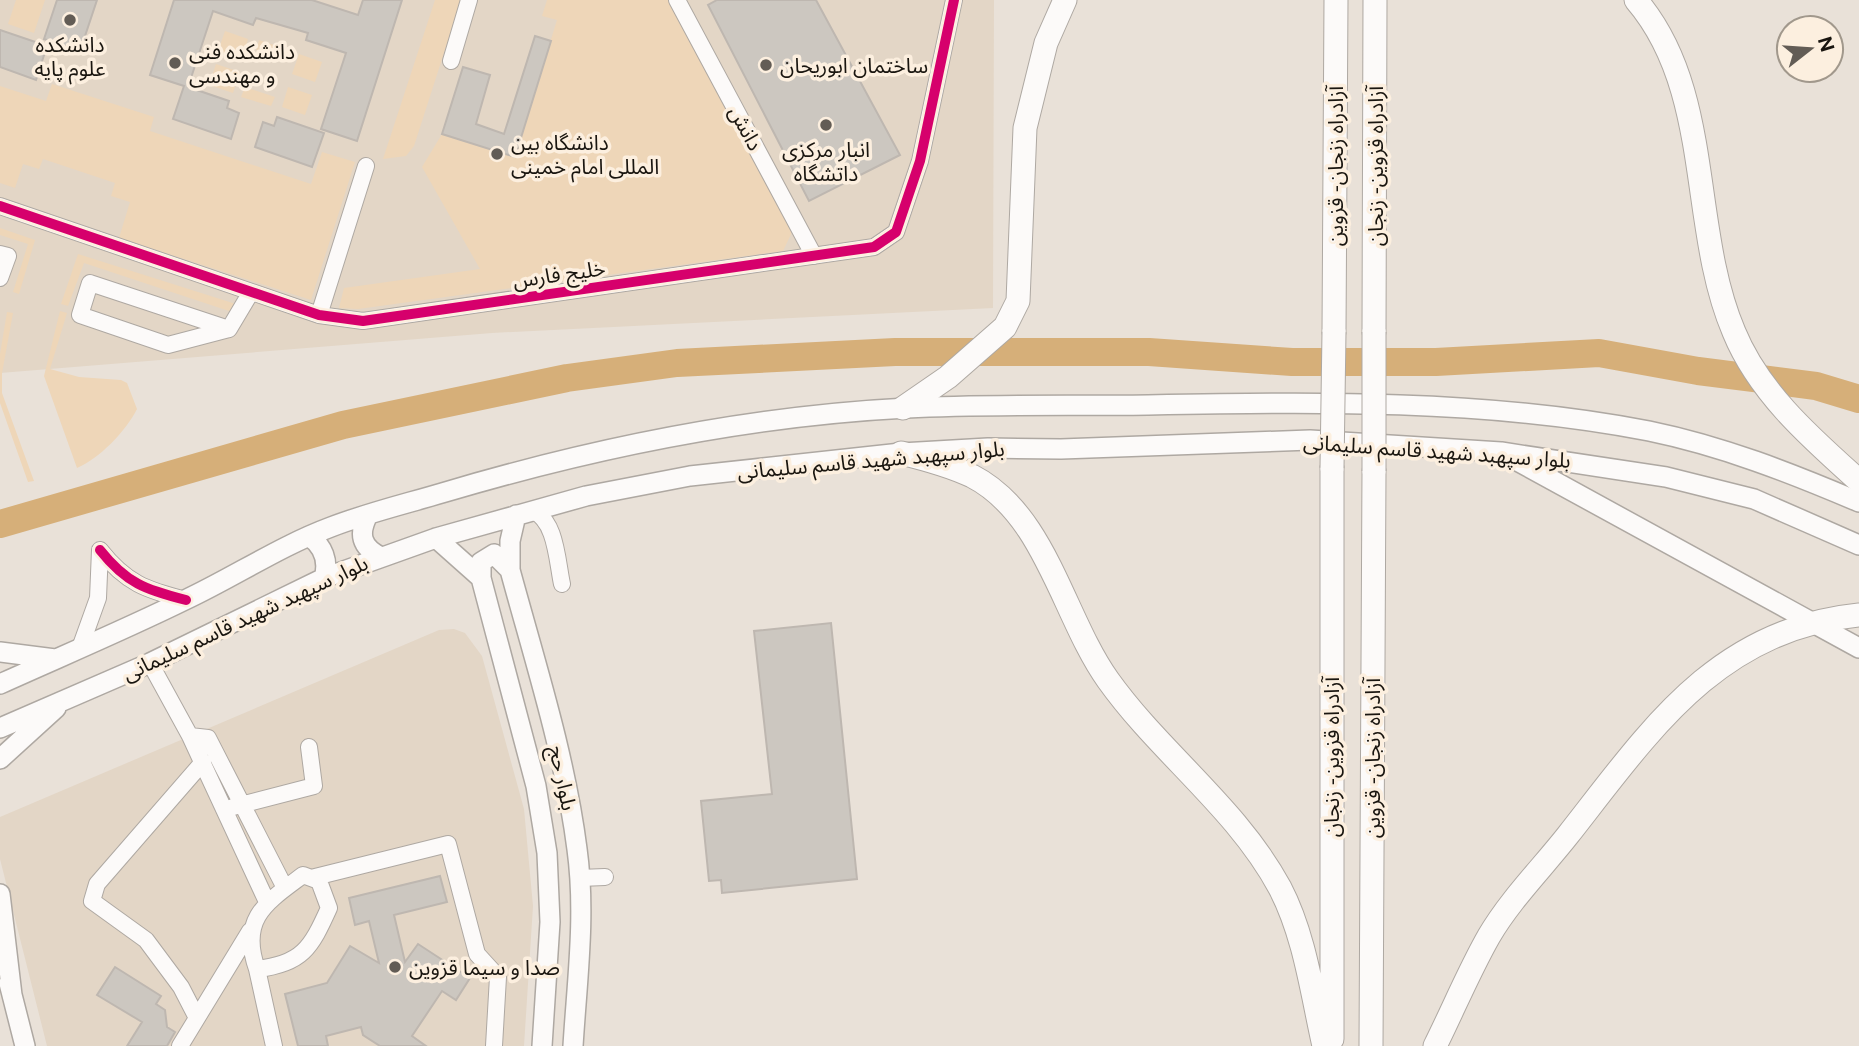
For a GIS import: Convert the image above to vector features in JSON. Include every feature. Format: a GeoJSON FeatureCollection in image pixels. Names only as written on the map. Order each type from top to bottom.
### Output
{"type":"FeatureCollection","features":[{"type":"Feature","properties":{"kind":"highway"},"geometry":{"type":"LineString","coordinates":[[903,408],[947,377],[1005,327],[1018,301],[1025,128],[1046,43],[1065,0]]}},
{"type":"Feature","properties":{"kind":"highway","name":"آزادراه زنجان - قزوین"},"geometry":{"type":"LineString","coordinates":[[1332,468],[1336,0]]}},
{"type":"Feature","properties":{"kind":"highway","name":"آزادراه قزوین - زنجان"},"geometry":{"type":"LineString","coordinates":[[1374,471],[1375,0]]}},
{"type":"Feature","properties":{"kind":"highway"},"geometry":{"type":"LineString","coordinates":[[1636,0],[1664,44],[1682,91],[1692,133],[1704,227],[1733,331],[1750,365],[1767,390],[1813,440],[1859,481]]}},
{"type":"Feature","properties":{"kind":"highway"},"geometry":{"type":"LineString","coordinates":[[901,453],[944,464],[974,477],[995,493],[1020,519],[1049,562],[1091,657],[1120,697],[1210,793],[1279,887],[1303,948],[1324,1046]]}},
{"type":"Feature","properties":{"kind":"highway","name":"آزادراه قزوین - زنجان"},"geometry":{"type":"LineString","coordinates":[[1332,468],[1332,1046]]}},
{"type":"Feature","properties":{"kind":"highway","name":"آزادراه زنجان - قزوین"},"geometry":{"type":"LineString","coordinates":[[1371,1046],[1374,471]]}},
{"type":"Feature","properties":{"kind":"highway"},"geometry":{"type":"LineString","coordinates":[[1435,1046],[1490,934],[1656,722],[1708,675],[1760,643],[1825,619],[1859,615]]}},
{"type":"Feature","properties":{"kind":"main road","name":"بلوار سپهبد شهید قاسم سلیمانی"},"geometry":{"type":"LineString","coordinates":[[0,684],[186,600],[309,536],[368,515],[479,482],[614,448],[728,427],[903,408],[1311,402],[1559,416],[1653,432],[1726,451],[1787,471],[1859,502]]}},
{"type":"Feature","properties":{"kind":"main road","name":"بلوار سپهبد شهید قاسم سلیمانی"},"geometry":{"type":"LineString","coordinates":[[0,728],[150,663],[324,578],[436,538],[586,496],[690,476],[901,453],[988,448],[1062,449],[1310,440],[1501,452],[1666,477],[1754,499],[1859,545]]}},
{"type":"Feature","properties":{"kind":"main road"},"geometry":{"type":"LineString","coordinates":[[1501,452],[1859,648]]}},
{"type":"Feature","properties":{"kind":"main road","name":"بلوار حج"},"geometry":{"type":"LineString","coordinates":[[524,513],[510,541],[510,570],[566,779],[580,878],[581,922],[573,1046]]}},
{"type":"Feature","properties":{"kind":"main road"},"geometry":{"type":"LineString","coordinates":[[368,515],[361,536],[365,545],[381,557]]}},
{"type":"Feature","properties":{"kind":"main road"},"geometry":{"type":"LineString","coordinates":[[309,536],[316,541],[325,559],[324,578]]}},
{"type":"Feature","properties":{"kind":"main road"},"geometry":{"type":"LineString","coordinates":[[436,538],[481,579]]}},
{"type":"Feature","properties":{"kind":"main road"},"geometry":{"type":"LineString","coordinates":[[481,579],[481,562],[487,556],[494,554],[510,570]]}},
{"type":"Feature","properties":{"kind":"main road","name":"بلوار حج"},"geometry":{"type":"LineString","coordinates":[[481,579],[536,786],[547,853],[550,922],[542,1046]]}},
{"type":"Feature","properties":{"kind":"main road"},"geometry":{"type":"LineString","coordinates":[[0,652],[56,659]]}},
{"type":"Feature","properties":{"kind":"main road"},"geometry":{"type":"LineString","coordinates":[[0,759],[69,697]]}},
{"type":"Feature","properties":{"kind":"main road"},"geometry":{"type":"LineString","coordinates":[[0,894],[12,995]]}},
{"type":"Feature","properties":{"kind":"main road"},"geometry":{"type":"LineString","coordinates":[[0,956],[25,1046]]}},
{"type":"Feature","properties":{"kind":"street"},"geometry":{"type":"LineString","coordinates":[[452,61],[469,0]]}},
{"type":"Feature","properties":{"kind":"street","name":"دانش"},"geometry":{"type":"LineString","coordinates":[[677,0],[814,256]]}},
{"type":"Feature","properties":{"kind":"street","name":"خلیج فارس"},"geometry":{"type":"LineString","coordinates":[[0,206],[318,315],[363,321],[874,247],[896,232],[920,161],[954,0]]}},
{"type":"Feature","properties":{"kind":"street"},"geometry":{"type":"LineString","coordinates":[[318,315],[366,166]]}},
{"type":"Feature","properties":{"kind":"street"},"geometry":{"type":"LineString","coordinates":[[0,254],[8,257],[0,278]]}},
{"type":"Feature","properties":{"kind":"street"},"geometry":{"type":"LineString","coordinates":[[229,329],[90,283],[80,315],[168,345],[229,329],[251,292]]}},
{"type":"Feature","properties":{"kind":"street"},"geometry":{"type":"LineString","coordinates":[[524,513],[541,514],[547,523],[562,584]]}},
{"type":"Feature","properties":{"kind":"street"},"geometry":{"type":"LineString","coordinates":[[80,648],[98,598],[100,550],[119,574],[149,591],[186,600]]}},
{"type":"Feature","properties":{"kind":"street"},"geometry":{"type":"LineString","coordinates":[[150,663],[203,762],[267,902]]}},
{"type":"Feature","properties":{"kind":"street"},"geometry":{"type":"LineString","coordinates":[[190,736],[208,738],[285,888]]}},
{"type":"Feature","properties":{"kind":"street"},"geometry":{"type":"LineString","coordinates":[[225,810],[314,786],[309,747]]}},
{"type":"Feature","properties":{"kind":"street"},"geometry":{"type":"LineString","coordinates":[[197,1018],[181,987],[146,940],[92,901],[97,884],[203,762]]}},
{"type":"Feature","properties":{"kind":"street"},"geometry":{"type":"LineString","coordinates":[[311,878],[448,844],[477,954],[498,976],[494,1046]]}},
{"type":"Feature","properties":{"kind":"street"},"geometry":{"type":"LineString","coordinates":[[257,969],[294,962],[315,941],[328,908],[319,881],[303,874],[267,902],[254,919],[250,949],[274,1046]]}},
{"type":"Feature","properties":{"kind":"street"},"geometry":{"type":"LineString","coordinates":[[580,878],[605,877]]}},
{"type":"Feature","properties":{"kind":"street"},"geometry":{"type":"LineString","coordinates":[[180,1046],[253,926]]}},
{"type":"Feature","properties":{"kind":"shaded area","name":"دانشگاه بین المللی امام خمینی"},"geometry":{"type":"Polygon","coordinates":[[[0,0],[994,0],[993,308],[492,333],[0,373],[0,0]]]}},
{"type":"Feature","properties":{"kind":"shaded area"},"geometry":{"type":"Polygon","coordinates":[[[16,0],[45,0],[34,33],[8,24],[16,0]]]}},
{"type":"Feature","properties":{"kind":"shaded area"},"geometry":{"type":"Polygon","coordinates":[[[435,0],[461,0],[414,146],[406,156],[383,159],[435,0]]]}},
{"type":"Feature","properties":{"kind":"shaded area"},"geometry":{"type":"Polygon","coordinates":[[[547,0],[673,0],[794,228],[783,251],[358,309],[339,308],[344,288],[480,269],[422,167],[442,134],[515,156],[557,20],[542,16],[547,0]]]}},
{"type":"Feature","properties":{"kind":"shaded area"},"geometry":{"type":"Polygon","coordinates":[[[225,31],[248,39],[242,59],[218,51],[225,31]]]}},
{"type":"Feature","properties":{"kind":"shaded area"},"geometry":{"type":"Polygon","coordinates":[[[259,40],[289,50],[286,60],[256,50],[259,40]]]}},
{"type":"Feature","properties":{"kind":"shaded area"},"geometry":{"type":"Polygon","coordinates":[[[299,54],[322,62],[315,82],[292,74],[299,54]]]}},
{"type":"Feature","properties":{"kind":"shaded area"},"geometry":{"type":"Polygon","coordinates":[[[216,64],[240,72],[233,93],[209,85],[216,64]]]}},
{"type":"Feature","properties":{"kind":"shaded area"},"geometry":{"type":"Polygon","coordinates":[[[52,84],[154,117],[150,131],[311,184],[322,152],[355,162],[311,300],[119,238],[130,202],[111,196],[115,183],[43,159],[39,169],[23,164],[15,188],[0,183],[0,86],[46,101],[52,84]]]}},
{"type":"Feature","properties":{"kind":"shaded area"},"geometry":{"type":"Polygon","coordinates":[[[245,87],[275,97],[271,106],[241,97],[245,87]]]}},
{"type":"Feature","properties":{"kind":"shaded area"},"geometry":{"type":"Polygon","coordinates":[[[288,87],[312,95],[305,115],[282,107],[288,87]]]}},
{"type":"Feature","properties":{"kind":"shaded area"},"geometry":{"type":"Polygon","coordinates":[[[0,228],[35,240],[19,294],[13,292],[28,244],[0,235],[0,228]]]}},
{"type":"Feature","properties":{"kind":"shaded area"},"geometry":{"type":"Polygon","coordinates":[[[78,254],[239,305],[235,313],[84,263],[68,306],[61,304],[78,254]]]}},
{"type":"Feature","properties":{"kind":"shaded area"},"geometry":{"type":"Polygon","coordinates":[[[60,311],[67,313],[50,369],[79,377],[121,380],[127,383],[137,409],[111,443],[77,468],[44,376],[60,311]]]}},
{"type":"Feature","properties":{"kind":"shaded area"},"geometry":{"type":"Polygon","coordinates":[[[7,312],[13,313],[2,373],[2,393],[34,481],[28,482],[0,403],[0,354],[7,312]]]}},
{"type":"Feature","properties":{"kind":"shaded area"},"geometry":{"type":"Polygon","coordinates":[[[454,629],[465,633],[482,656],[524,809],[533,906],[524,1046],[47,1046],[0,859],[0,817],[439,630],[454,629]]]}},
{"type":"Feature","properties":{"kind":"building","name":"دانشکده علوم پایه"},"geometry":{"type":"Polygon","coordinates":[[[57,0],[97,0],[80,51],[44,39],[57,0]]]}},
{"type":"Feature","properties":{"kind":"building","name":"دانشکده فنی و مهندسی"},"geometry":{"type":"Polygon","coordinates":[[[174,0],[312,0],[358,15],[363,0],[402,0],[357,141],[321,129],[346,53],[306,40],[308,33],[256,18],[253,25],[213,11],[188,87],[229,101],[227,108],[239,113],[231,139],[173,119],[184,86],[150,75],[174,0]]]}},
{"type":"Feature","properties":{"kind":"building","name":"انبار مرکزی داتشگاه"},"geometry":{"type":"Polygon","coordinates":[[[717,0],[816,0],[900,155],[809,201],[708,5],[717,0]]]}},
{"type":"Feature","properties":{"kind":"building"},"geometry":{"type":"Polygon","coordinates":[[[0,30],[47,46],[36,80],[0,67],[0,30]]]}},
{"type":"Feature","properties":{"kind":"building"},"geometry":{"type":"Polygon","coordinates":[[[535,36],[551,41],[515,157],[442,134],[463,67],[490,75],[476,124],[504,134],[535,36]]]}},
{"type":"Feature","properties":{"kind":"building"},"geometry":{"type":"Polygon","coordinates":[[[277,117],[324,133],[312,167],[255,147],[263,122],[274,126],[277,117]]]}},
{"type":"Feature","properties":{"kind":"building"},"geometry":{"type":"Polygon","coordinates":[[[831,623],[857,879],[722,893],[721,880],[709,881],[701,801],[772,794],[754,631],[831,623]]]}},
{"type":"Feature","properties":{"kind":"building","name":"صدا و سیما قزوین"},"geometry":{"type":"Polygon","coordinates":[[[440,876],[447,902],[394,915],[405,962],[418,944],[470,978],[456,1000],[442,991],[412,1036],[426,1046],[380,1046],[363,1035],[361,1027],[326,1036],[328,1046],[298,1046],[285,994],[327,983],[350,946],[379,963],[369,921],[355,925],[349,898],[440,876]]]}},
{"type":"Feature","properties":{"kind":"building"},"geometry":{"type":"Polygon","coordinates":[[[115,967],[161,996],[156,1004],[165,1010],[167,1027],[175,1032],[167,1046],[127,1046],[142,1022],[97,995],[115,967]]]}},
{"type":"Feature","properties":{"kind":"waterway"},"geometry":{"type":"LineString","coordinates":[[0,524],[343,425],[567,378],[677,363],[895,352],[1149,352],[1292,362],[1436,362],[1599,353],[1698,371],[1816,386],[1859,399]]}},
{"type":"Feature","properties":{"kind":"cycle path"},"geometry":{"type":"LineString","coordinates":[[0,206],[319,315],[363,321],[874,247],[896,232],[920,161],[954,0]]}},
{"type":"Feature","properties":{"kind":"cycle path"},"geometry":{"type":"LineString","coordinates":[[100,550],[119,570],[138,584],[186,600]]}},
{"type":"Feature","properties":{"kind":"place","name":"دانشکده علوم پایه"},"geometry":{"type":"Point","coordinates":[70,20]}},
{"type":"Feature","properties":{"kind":"place","name":"دانشکده فنی و مهندسی"},"geometry":{"type":"Point","coordinates":[175,63]}},
{"type":"Feature","properties":{"kind":"place","name":"ساختمان ابوریحان"},"geometry":{"type":"Point","coordinates":[766,65]}},
{"type":"Feature","properties":{"kind":"place","name":"انبار مرکزی داتشگاه"},"geometry":{"type":"Point","coordinates":[826,125]}},
{"type":"Feature","properties":{"kind":"place","name":"دانشگاه بین المللی امام خمینی"},"geometry":{"type":"Point","coordinates":[497,154]}},
{"type":"Feature","properties":{"kind":"place","name":"صدا و سیما قزوین"},"geometry":{"type":"Point","coordinates":[395,967]}}]}
